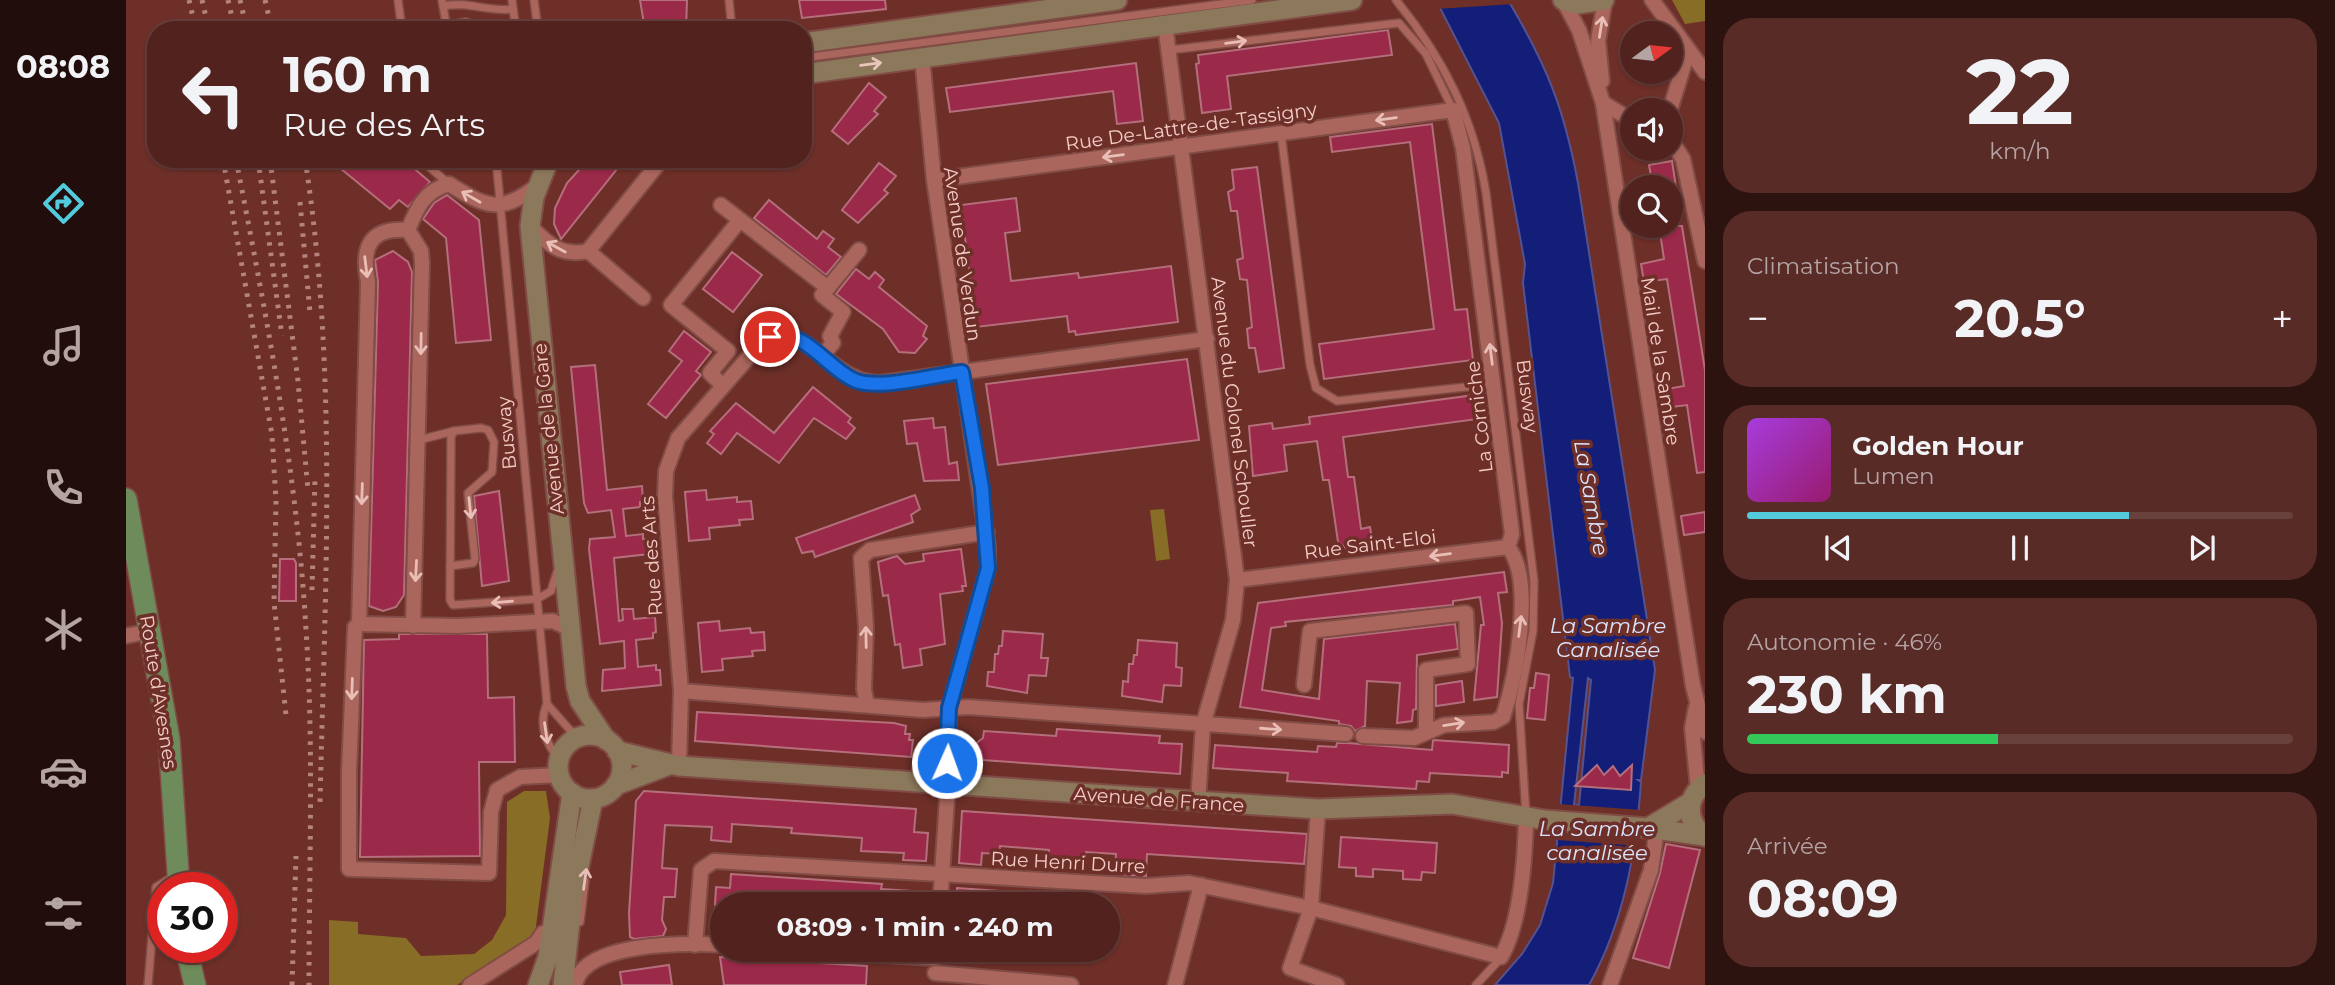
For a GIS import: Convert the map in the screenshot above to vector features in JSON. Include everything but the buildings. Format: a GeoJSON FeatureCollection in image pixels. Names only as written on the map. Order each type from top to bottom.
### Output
{"type":"FeatureCollection","features":[{"type":"Feature","properties":{"kind":"main road"},"geometry":{"type":"LineString","coordinates":[[812,42],[1117,0]]}},
{"type":"Feature","properties":{"kind":"main road"},"geometry":{"type":"LineString","coordinates":[[812,73],[1352,0]]}},
{"type":"Feature","properties":{"kind":"main road"},"geometry":{"type":"LineString","coordinates":[[1563,0],[1577,4],[1604,0]]}},
{"type":"Feature","properties":{"kind":"main road","name":"Avenue de la Gare"},"geometry":{"type":"LineString","coordinates":[[545,168],[538,185],[530,226],[568,628],[580,701],[577,738]]}},
{"type":"Feature","properties":{"kind":"main road","name":"Route d'Avesnes"},"geometry":{"type":"LineString","coordinates":[[126,499],[170,752],[178,872]]}},
{"type":"Feature","properties":{"kind":"main road","name":"Avenue de la Gare"},"geometry":{"type":"LineString","coordinates":[[580,701],[611,745]]}},
{"type":"Feature","properties":{"kind":"main road"},"geometry":{"type":"LineString","coordinates":[[538,985],[548,957],[569,743],[586,736],[674,765]]}},
{"type":"Feature","properties":{"kind":"main road"},"geometry":{"type":"LineString","coordinates":[[611,745],[622,768],[617,785]]}},
{"type":"Feature","properties":{"kind":"main road"},"geometry":{"type":"LineString","coordinates":[[564,985],[572,895],[596,798],[617,785],[674,765]]}},
{"type":"Feature","properties":{"kind":"main road","name":"Avenue de France"},"geometry":{"type":"LineString","coordinates":[[674,765],[1318,809],[1452,804],[1526,818],[1650,828],[1705,836]]}},
{"type":"Feature","properties":{"kind":"main road"},"geometry":{"type":"LineString","coordinates":[[564,778],[596,798]]}},
{"type":"Feature","properties":{"kind":"main road"},"geometry":{"type":"LineString","coordinates":[[1650,828],[1698,791]]}},
{"type":"Feature","properties":{"kind":"main road"},"geometry":{"type":"LineString","coordinates":[[1698,791],[1692,822],[1705,836]]}},
{"type":"Feature","properties":{"kind":"street","name":"Mail de la Sambre"},"geometry":{"type":"LineString","coordinates":[[1563,0],[1579,30],[1603,103],[1696,705],[1705,732]]}},
{"type":"Feature","properties":{"kind":"street"},"geometry":{"type":"LineString","coordinates":[[1604,0],[1598,41],[1603,103],[1620,113]]}},
{"type":"Feature","properties":{"kind":"street"},"geometry":{"type":"LineString","coordinates":[[1651,3],[1705,72]]}},
{"type":"Feature","properties":{"kind":"street","name":"Avenue du Colonel Schouller"},"geometry":{"type":"LineString","coordinates":[[1165,24],[1237,580],[1233,620],[1203,725],[1198,802]]}},
{"type":"Feature","properties":{"kind":"street"},"geometry":{"type":"LineString","coordinates":[[1674,98],[1688,52]]}},
{"type":"Feature","properties":{"kind":"street","name":"Avenue de Verdun"},"geometry":{"type":"LineString","coordinates":[[922,57],[934,180],[987,533],[988,568],[949,708],[948,784],[941,892]]}},
{"type":"Feature","properties":{"kind":"street","name":"Rue De-Lattre-de-Tassigny"},"geometry":{"type":"LineString","coordinates":[[934,180],[1453,110]]}},
{"type":"Feature","properties":{"kind":"street","name":"La Corniche"},"geometry":{"type":"LineString","coordinates":[[1426,732],[1444,725],[1494,722],[1503,717],[1521,624],[1517,557],[1508,547],[1512,534],[1463,148],[1453,110]]}},
{"type":"Feature","properties":{"kind":"street"},"geometry":{"type":"LineString","coordinates":[[1683,159],[1705,261]]}},
{"type":"Feature","properties":{"kind":"street"},"geometry":{"type":"LineString","coordinates":[[530,226],[555,249],[568,254],[588,251],[656,168]]}},
{"type":"Feature","properties":{"kind":"street"},"geometry":{"type":"LineString","coordinates":[[408,230],[419,203],[437,187],[449,184],[475,200],[499,206],[516,200],[538,185]]}},
{"type":"Feature","properties":{"kind":"street"},"geometry":{"type":"LineString","coordinates":[[721,205],[828,288]]}},
{"type":"Feature","properties":{"kind":"street"},"geometry":{"type":"LineString","coordinates":[[722,385],[710,373],[728,351],[671,305],[740,220]]}},
{"type":"Feature","properties":{"kind":"street"},"geometry":{"type":"LineString","coordinates":[[359,624],[368,282],[364,258],[367,247],[382,233],[393,229],[408,230]]}},
{"type":"Feature","properties":{"kind":"street"},"geometry":{"type":"LineString","coordinates":[[408,230],[421,251],[422,263],[413,625]]}},
{"type":"Feature","properties":{"kind":"street"},"geometry":{"type":"LineString","coordinates":[[822,356],[833,343],[830,336],[844,312],[822,295],[859,250]]}},
{"type":"Feature","properties":{"kind":"street"},"geometry":{"type":"LineString","coordinates":[[588,251],[643,298]]}},
{"type":"Feature","properties":{"kind":"street","name":"Rue des Arts"},"geometry":{"type":"LineString","coordinates":[[674,765],[681,691],[664,496],[666,471],[678,438],[760,344],[779,335],[800,339],[853,380],[868,383],[1207,339]]}},
{"type":"Feature","properties":{"kind":"street"},"geometry":{"type":"LineString","coordinates":[[867,705],[864,689],[866,627],[860,564],[864,553],[893,545],[987,533]]}},
{"type":"Feature","properties":{"kind":"street","name":"Rue Saint-Eloi"},"geometry":{"type":"LineString","coordinates":[[1237,580],[1508,547]]}},
{"type":"Feature","properties":{"kind":"street"},"geometry":{"type":"LineString","coordinates":[[1304,684],[1310,631],[1466,613],[1468,664],[1426,670],[1426,732],[1414,737],[1363,736]]}},
{"type":"Feature","properties":{"kind":"street"},"geometry":{"type":"LineString","coordinates":[[564,778],[520,777],[498,790],[491,812],[489,873],[349,869],[349,772],[355,626],[452,626],[553,621],[568,628]]}},
{"type":"Feature","properties":{"kind":"street"},"geometry":{"type":"LineString","coordinates":[[126,636],[150,631]]}},
{"type":"Feature","properties":{"kind":"street"},"geometry":{"type":"LineString","coordinates":[[681,691],[923,710],[949,708],[1346,734]]}},
{"type":"Feature","properties":{"kind":"street"},"geometry":{"type":"LineString","coordinates":[[1696,705],[1692,728],[1698,791]]}},
{"type":"Feature","properties":{"kind":"street"},"geometry":{"type":"LineString","coordinates":[[1318,809],[1311,908],[1290,968],[1335,985]]}},
{"type":"Feature","properties":{"kind":"street"},"geometry":{"type":"LineString","coordinates":[[1501,957],[1511,936],[1526,818]]}},
{"type":"Feature","properties":{"kind":"street"},"geometry":{"type":"LineString","coordinates":[[1610,985],[1648,881],[1656,846],[1650,828]]}},
{"type":"Feature","properties":{"kind":"street","name":"Rue Henri Durre"},"geometry":{"type":"LineString","coordinates":[[695,945],[701,870],[714,861],[1146,886],[1174,881],[1311,908],[1501,957]]}},
{"type":"Feature","properties":{"kind":"street"},"geometry":{"type":"LineString","coordinates":[[1175,985],[1201,885]]}},
{"type":"Feature","properties":{"kind":"street"},"geometry":{"type":"LineString","coordinates":[[470,985],[536,943],[543,933]]}},
{"type":"Feature","properties":{"kind":"street"},"geometry":{"type":"LineString","coordinates":[[575,985],[583,967],[592,960],[610,954],[710,946]]}},
{"type":"Feature","properties":{"kind":"street"},"geometry":{"type":"LineString","coordinates":[[896,962],[1071,985]]}},
{"type":"Feature","properties":{"kind":"lane"},"geometry":{"type":"LineString","coordinates":[[398,0],[401,21]]}},
{"type":"Feature","properties":{"kind":"lane"},"geometry":{"type":"LineString","coordinates":[[512,0],[515,21]]}},
{"type":"Feature","properties":{"kind":"lane"},"geometry":{"type":"LineString","coordinates":[[534,0],[537,21]]}},
{"type":"Feature","properties":{"kind":"lane"},"geometry":{"type":"LineString","coordinates":[[729,0],[732,21]]}},
{"type":"Feature","properties":{"kind":"lane"},"geometry":{"type":"LineString","coordinates":[[812,57],[1252,0]]}},
{"type":"Feature","properties":{"kind":"lane","name":"Busway"},"geometry":{"type":"LineString","coordinates":[[1396,0],[1423,34],[1462,102],[1480,157],[1486,193],[1534,581],[1533,631],[1519,704],[1526,818]]}},
{"type":"Feature","properties":{"kind":"lane"},"geometry":{"type":"LineString","coordinates":[[446,21],[442,3],[463,2],[492,12],[513,9]]}},
{"type":"Feature","properties":{"kind":"lane"},"geometry":{"type":"LineString","coordinates":[[1168,50],[1399,23],[1426,54],[1453,110]]}},
{"type":"Feature","properties":{"kind":"lane"},"geometry":{"type":"LineString","coordinates":[[1280,133],[1310,365],[1316,388],[1337,401],[1494,384]]}},
{"type":"Feature","properties":{"kind":"lane"},"geometry":{"type":"LineString","coordinates":[[430,168],[449,184]]}},
{"type":"Feature","properties":{"kind":"lane","name":"Busway"},"geometry":{"type":"LineString","coordinates":[[497,168],[547,704],[543,714],[547,745],[564,778]]}},
{"type":"Feature","properties":{"kind":"lane"},"geometry":{"type":"LineString","coordinates":[[419,440],[454,431],[481,428],[488,430],[494,442],[492,472],[468,493],[473,563],[450,566]]}},
{"type":"Feature","properties":{"kind":"lane"},"geometry":{"type":"LineString","coordinates":[[452,626],[451,437],[454,431]]}},
{"type":"Feature","properties":{"kind":"lane"},"geometry":{"type":"LineString","coordinates":[[453,605],[537,599],[551,591],[555,584],[561,550]]}},
{"type":"Feature","properties":{"kind":"lane"},"geometry":{"type":"LineString","coordinates":[[547,704],[577,738]]}},
{"type":"Feature","properties":{"kind":"lane"},"geometry":{"type":"LineString","coordinates":[[529,985],[536,973],[543,933],[564,778]]}},
{"type":"Feature","properties":{"kind":"lane"},"geometry":{"type":"LineString","coordinates":[[1476,985],[1501,957]]}},
{"type":"Feature","properties":{"kind":"lane"},"geometry":{"type":"LineString","coordinates":[[148,985],[150,963]]}},
{"type":"Feature","properties":{"kind":"shaded area"},"geometry":{"type":"Polygon","coordinates":[[[1672,0],[1705,0],[1705,21],[1685,24],[1672,0]]]}},
{"type":"Feature","properties":{"kind":"shaded area"},"geometry":{"type":"Polygon","coordinates":[[[1164,509],[1170,559],[1156,561],[1150,510],[1164,509]]]}},
{"type":"Feature","properties":{"kind":"shaded area"},"geometry":{"type":"Polygon","coordinates":[[[524,791],[546,791],[550,818],[535,934],[457,985],[329,985],[329,920],[358,922],[358,934],[406,938],[421,956],[474,954],[492,940],[506,915],[507,802],[524,791]]]}},
{"type":"Feature","properties":{"kind":"water","name":"La Sambre Canalisée"},"geometry":{"type":"Polygon","coordinates":[[[1436,0],[1508,0],[1544,67],[1560,110],[1578,183],[1655,670],[1641,780],[1638,780],[1641,782],[1632,861],[1620,912],[1589,985],[1495,985],[1522,954],[1540,925],[1553,883],[1573,678],[1570,677],[1523,283],[1525,264],[1499,123],[1436,0]],[[1588,678],[1574,805],[1579,805],[1591,680],[1588,678]]]}},
{"type":"Feature","properties":{"kind":"pier"},"geometry":{"type":"Polygon","coordinates":[[[1432,0],[1512,0],[1515,4],[1436,9],[1432,0]]]}},
{"type":"Feature","properties":{"kind":"pier"},"geometry":{"type":"Polygon","coordinates":[[[1559,804],[1642,810],[1640,846],[1557,840],[1559,804]]]}},
{"type":"Feature","properties":{"kind":"railway"},"geometry":{"type":"LineString","coordinates":[[189,0],[194,21]]}},
{"type":"Feature","properties":{"kind":"railway"},"geometry":{"type":"LineString","coordinates":[[202,0],[207,21]]}},
{"type":"Feature","properties":{"kind":"railway"},"geometry":{"type":"LineString","coordinates":[[228,0],[233,21]]}},
{"type":"Feature","properties":{"kind":"railway"},"geometry":{"type":"LineString","coordinates":[[240,0],[245,21]]}},
{"type":"Feature","properties":{"kind":"railway"},"geometry":{"type":"LineString","coordinates":[[265,0],[270,21]]}},
{"type":"Feature","properties":{"kind":"railway"},"geometry":{"type":"LineString","coordinates":[[225,168],[272,435],[276,501],[274,602],[286,715]]}},
{"type":"Feature","properties":{"kind":"railway"},"geometry":{"type":"LineString","coordinates":[[238,168],[279,394],[302,571],[310,719],[309,985]]}},
{"type":"Feature","properties":{"kind":"railway"},"geometry":{"type":"LineString","coordinates":[[259,168],[282,336]]}},
{"type":"Feature","properties":{"kind":"railway"},"geometry":{"type":"LineString","coordinates":[[271,168],[298,381],[308,490]]}},
{"type":"Feature","properties":{"kind":"railway"},"geometry":{"type":"LineString","coordinates":[[306,168],[322,319],[326,399],[326,561],[320,802]]}},
{"type":"Feature","properties":{"kind":"railway"},"geometry":{"type":"LineString","coordinates":[[300,202],[310,313]]}},
{"type":"Feature","properties":{"kind":"railway"},"geometry":{"type":"LineString","coordinates":[[312,590],[315,478]]}},
{"type":"Feature","properties":{"kind":"railway"},"geometry":{"type":"LineString","coordinates":[[292,985],[296,856]]}},
{"type":"Feature","properties":{"kind":"route"},"geometry":{"type":"LineString","coordinates":[[770,337],[779,335],[800,339],[847,376],[859,382],[880,383],[962,372],[982,488],[988,568],[949,708],[947,763]]}},
{"type":"Feature","properties":{"kind":"water label","name":"La Sambre"},"geometry":{"type":"Point","coordinates":[1591,498]}},
{"type":"Feature","properties":{"kind":"water label","name":"La Sambre canalisée"},"geometry":{"type":"Point","coordinates":[1597,841]}}]}
